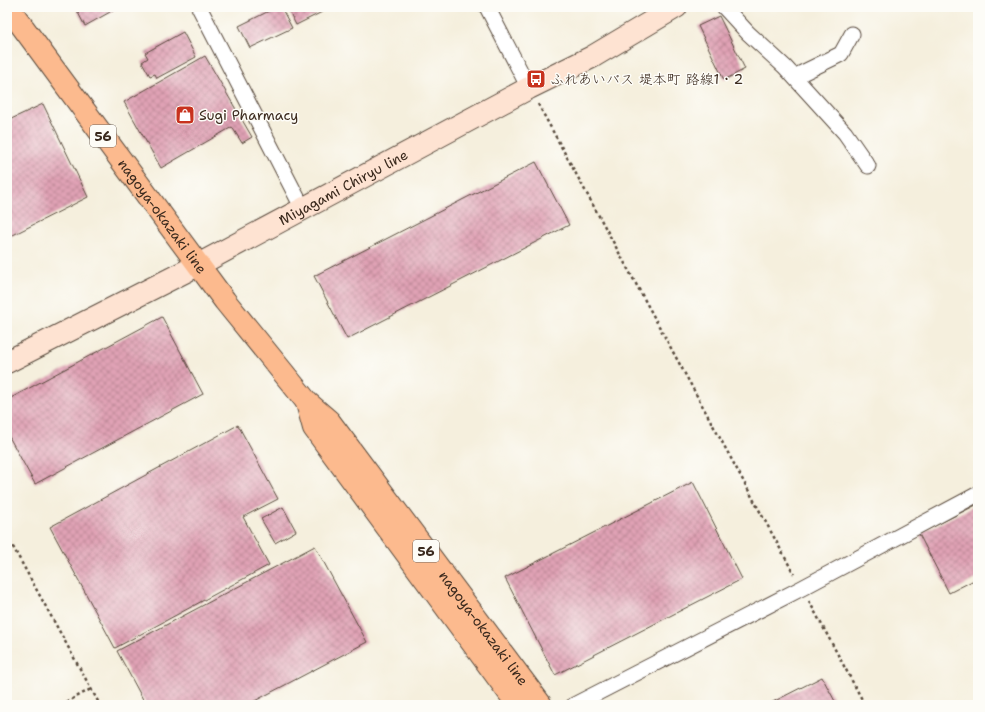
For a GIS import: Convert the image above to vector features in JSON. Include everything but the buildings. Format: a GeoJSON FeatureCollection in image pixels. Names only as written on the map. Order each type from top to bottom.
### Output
{"type":"FeatureCollection","features":[{"type":"Feature","properties":{"kind":"main road","name":"nagoya-okazaki line"},"geometry":{"type":"LineString","coordinates":[[8,7],[225,301],[307,402],[329,421],[541,705]]}},
{"type":"Feature","properties":{"kind":"main road","name":"Miyagami Chiryu line"},"geometry":{"type":"LineString","coordinates":[[7,362],[198,265],[529,88],[592,57],[676,7]]}},
{"type":"Feature","properties":{"kind":"main road","name":"nagoya-okazaki line"},"geometry":{"type":"LineString","coordinates":[[307,402],[314,428],[518,705]]}},
{"type":"Feature","properties":{"kind":"street"},"geometry":{"type":"LineString","coordinates":[[198,7],[303,209]]}},
{"type":"Feature","properties":{"kind":"street"},"geometry":{"type":"LineString","coordinates":[[487,7],[529,88]]}},
{"type":"Feature","properties":{"kind":"street"},"geometry":{"type":"LineString","coordinates":[[724,7],[748,33],[785,67],[845,133],[868,166]]}},
{"type":"Feature","properties":{"kind":"street"},"geometry":{"type":"LineString","coordinates":[[794,77],[841,54],[852,34]]}},
{"type":"Feature","properties":{"kind":"street"},"geometry":{"type":"LineString","coordinates":[[574,705],[802,588],[978,494]]}},
{"type":"Feature","properties":{"kind":"path"},"geometry":{"type":"LineString","coordinates":[[529,88],[802,588],[864,705]]}},
{"type":"Feature","properties":{"kind":"path"},"geometry":{"type":"LineString","coordinates":[[7,536],[100,705]]}},
{"type":"Feature","properties":{"kind":"path"},"geometry":{"type":"LineString","coordinates":[[61,705],[91,689]]}},
{"type":"Feature","properties":{"kind":"place","name":"ふれあいバス 堤本町 路線1・2"},"geometry":{"type":"Point","coordinates":[536,79]}},
{"type":"Feature","properties":{"kind":"place","name":"Sugi Pharmacy"},"geometry":{"type":"Point","coordinates":[185,115]}}]}
